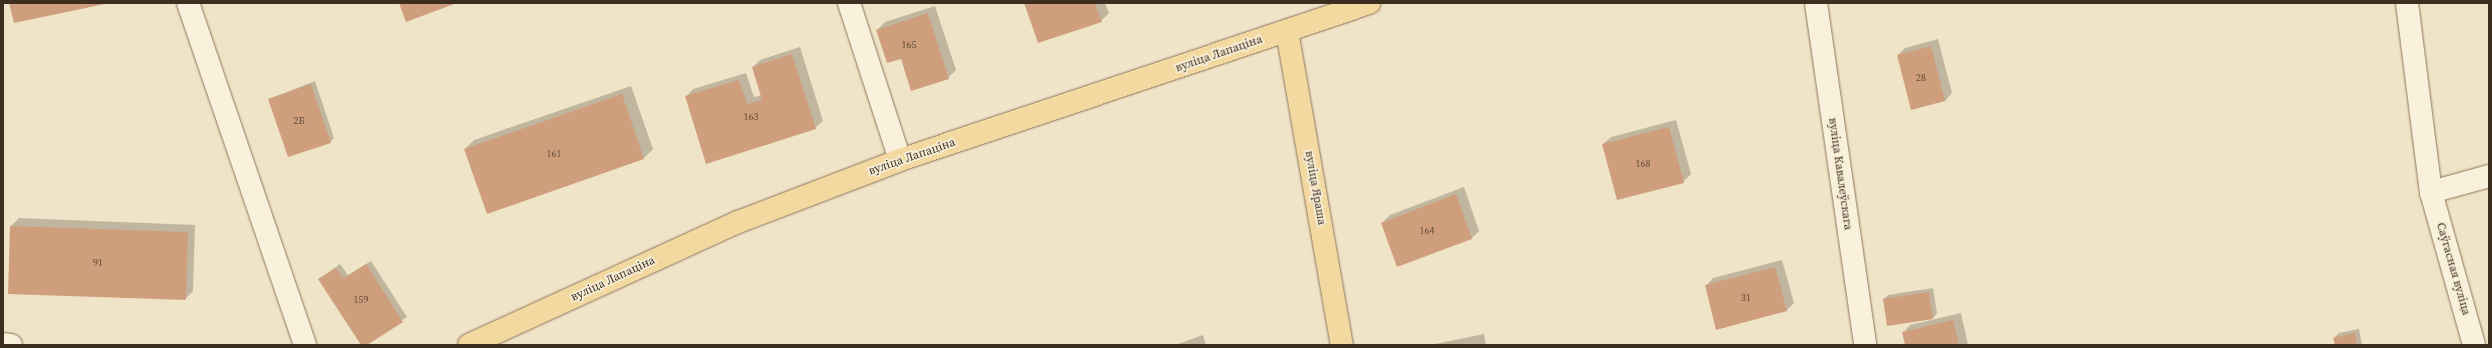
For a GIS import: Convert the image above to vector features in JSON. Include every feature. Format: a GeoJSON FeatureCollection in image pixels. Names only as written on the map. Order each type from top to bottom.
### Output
{"type":"FeatureCollection","features":[{"type":"Feature","properties":{"kind":"main road","name":"вуліца Лапаціна"},"geometry":{"type":"LineString","coordinates":[[469,345],[738,222],[900,160],[1369,3]]}},
{"type":"Feature","properties":{"kind":"main road","name":"вуліца Яраша"},"geometry":{"type":"LineString","coordinates":[[1287,31],[1342,345]]}},
{"type":"Feature","properties":{"kind":"street"},"geometry":{"type":"LineString","coordinates":[[188,3],[305,345]]}},
{"type":"Feature","properties":{"kind":"street"},"geometry":{"type":"LineString","coordinates":[[849,3],[900,160]]}},
{"type":"Feature","properties":{"kind":"street","name":"вуліца Кавалеўскага"},"geometry":{"type":"LineString","coordinates":[[1816,3],[1865,345]]}},
{"type":"Feature","properties":{"kind":"street","name":"Саўгасная вуліца"},"geometry":{"type":"LineString","coordinates":[[2407,3],[2431,192],[2474,345]]}},
{"type":"Feature","properties":{"kind":"street"},"geometry":{"type":"LineString","coordinates":[[2431,192],[2489,176]]}},
{"type":"Feature","properties":{"kind":"street"},"geometry":{"type":"LineString","coordinates":[[3,344],[11,345]]}},
{"type":"Feature","properties":{"kind":"building"},"geometry":{"type":"Polygon","coordinates":[[[9,3],[105,3],[105,4],[14,23],[9,3]]]}},
{"type":"Feature","properties":{"kind":"building"},"geometry":{"type":"Polygon","coordinates":[[[399,3],[457,3],[406,22],[399,3]]]}},
{"type":"Feature","properties":{"kind":"building"},"geometry":{"type":"Polygon","coordinates":[[[1024,3],[1095,3],[1102,22],[1038,43],[1024,3]]]}},
{"type":"Feature","properties":{"kind":"building"},"geometry":{"type":"Polygon","coordinates":[[[928,13],[949,79],[911,91],[901,59],[887,63],[876,30],[928,13]]]}},
{"type":"Feature","properties":{"kind":"building"},"geometry":{"type":"Polygon","coordinates":[[[1931,46],[1945,101],[1911,110],[1897,55],[1931,46]]]}},
{"type":"Feature","properties":{"kind":"building"},"geometry":{"type":"Polygon","coordinates":[[[792,54],[816,129],[706,164],[685,96],[739,80],[747,104],[762,100],[752,67],[792,54]]]}},
{"type":"Feature","properties":{"kind":"building"},"geometry":{"type":"Polygon","coordinates":[[[311,84],[331,143],[288,157],[268,99],[311,84]]]}},
{"type":"Feature","properties":{"kind":"building"},"geometry":{"type":"Polygon","coordinates":[[[622,94],[644,159],[487,214],[464,149],[622,94]]]}},
{"type":"Feature","properties":{"kind":"building"},"geometry":{"type":"Polygon","coordinates":[[[1669,127],[1684,183],[1617,200],[1602,144],[1669,127]]]}},
{"type":"Feature","properties":{"kind":"building"},"geometry":{"type":"Polygon","coordinates":[[[1456,194],[1472,239],[1397,267],[1381,223],[1456,194]]]}},
{"type":"Feature","properties":{"kind":"building"},"geometry":{"type":"Polygon","coordinates":[[[10,226],[188,232],[186,300],[8,294],[10,226]]]}},
{"type":"Feature","properties":{"kind":"building"},"geometry":{"type":"Polygon","coordinates":[[[366,264],[403,322],[367,345],[361,345],[318,279],[336,268],[343,279],[366,264]]]}},
{"type":"Feature","properties":{"kind":"building"},"geometry":{"type":"Polygon","coordinates":[[[1775,267],[1787,311],[1716,330],[1705,285],[1775,267]]]}},
{"type":"Feature","properties":{"kind":"building"},"geometry":{"type":"Polygon","coordinates":[[[1929,292],[1933,319],[1887,326],[1883,299],[1929,292]]]}},
{"type":"Feature","properties":{"kind":"building"},"geometry":{"type":"Polygon","coordinates":[[[1953,320],[1959,345],[1905,345],[1902,332],[1953,320]]]}},
{"type":"Feature","properties":{"kind":"building"},"geometry":{"type":"Polygon","coordinates":[[[2355,333],[2357,345],[2335,345],[2333,338],[2355,333]]]}}]}
